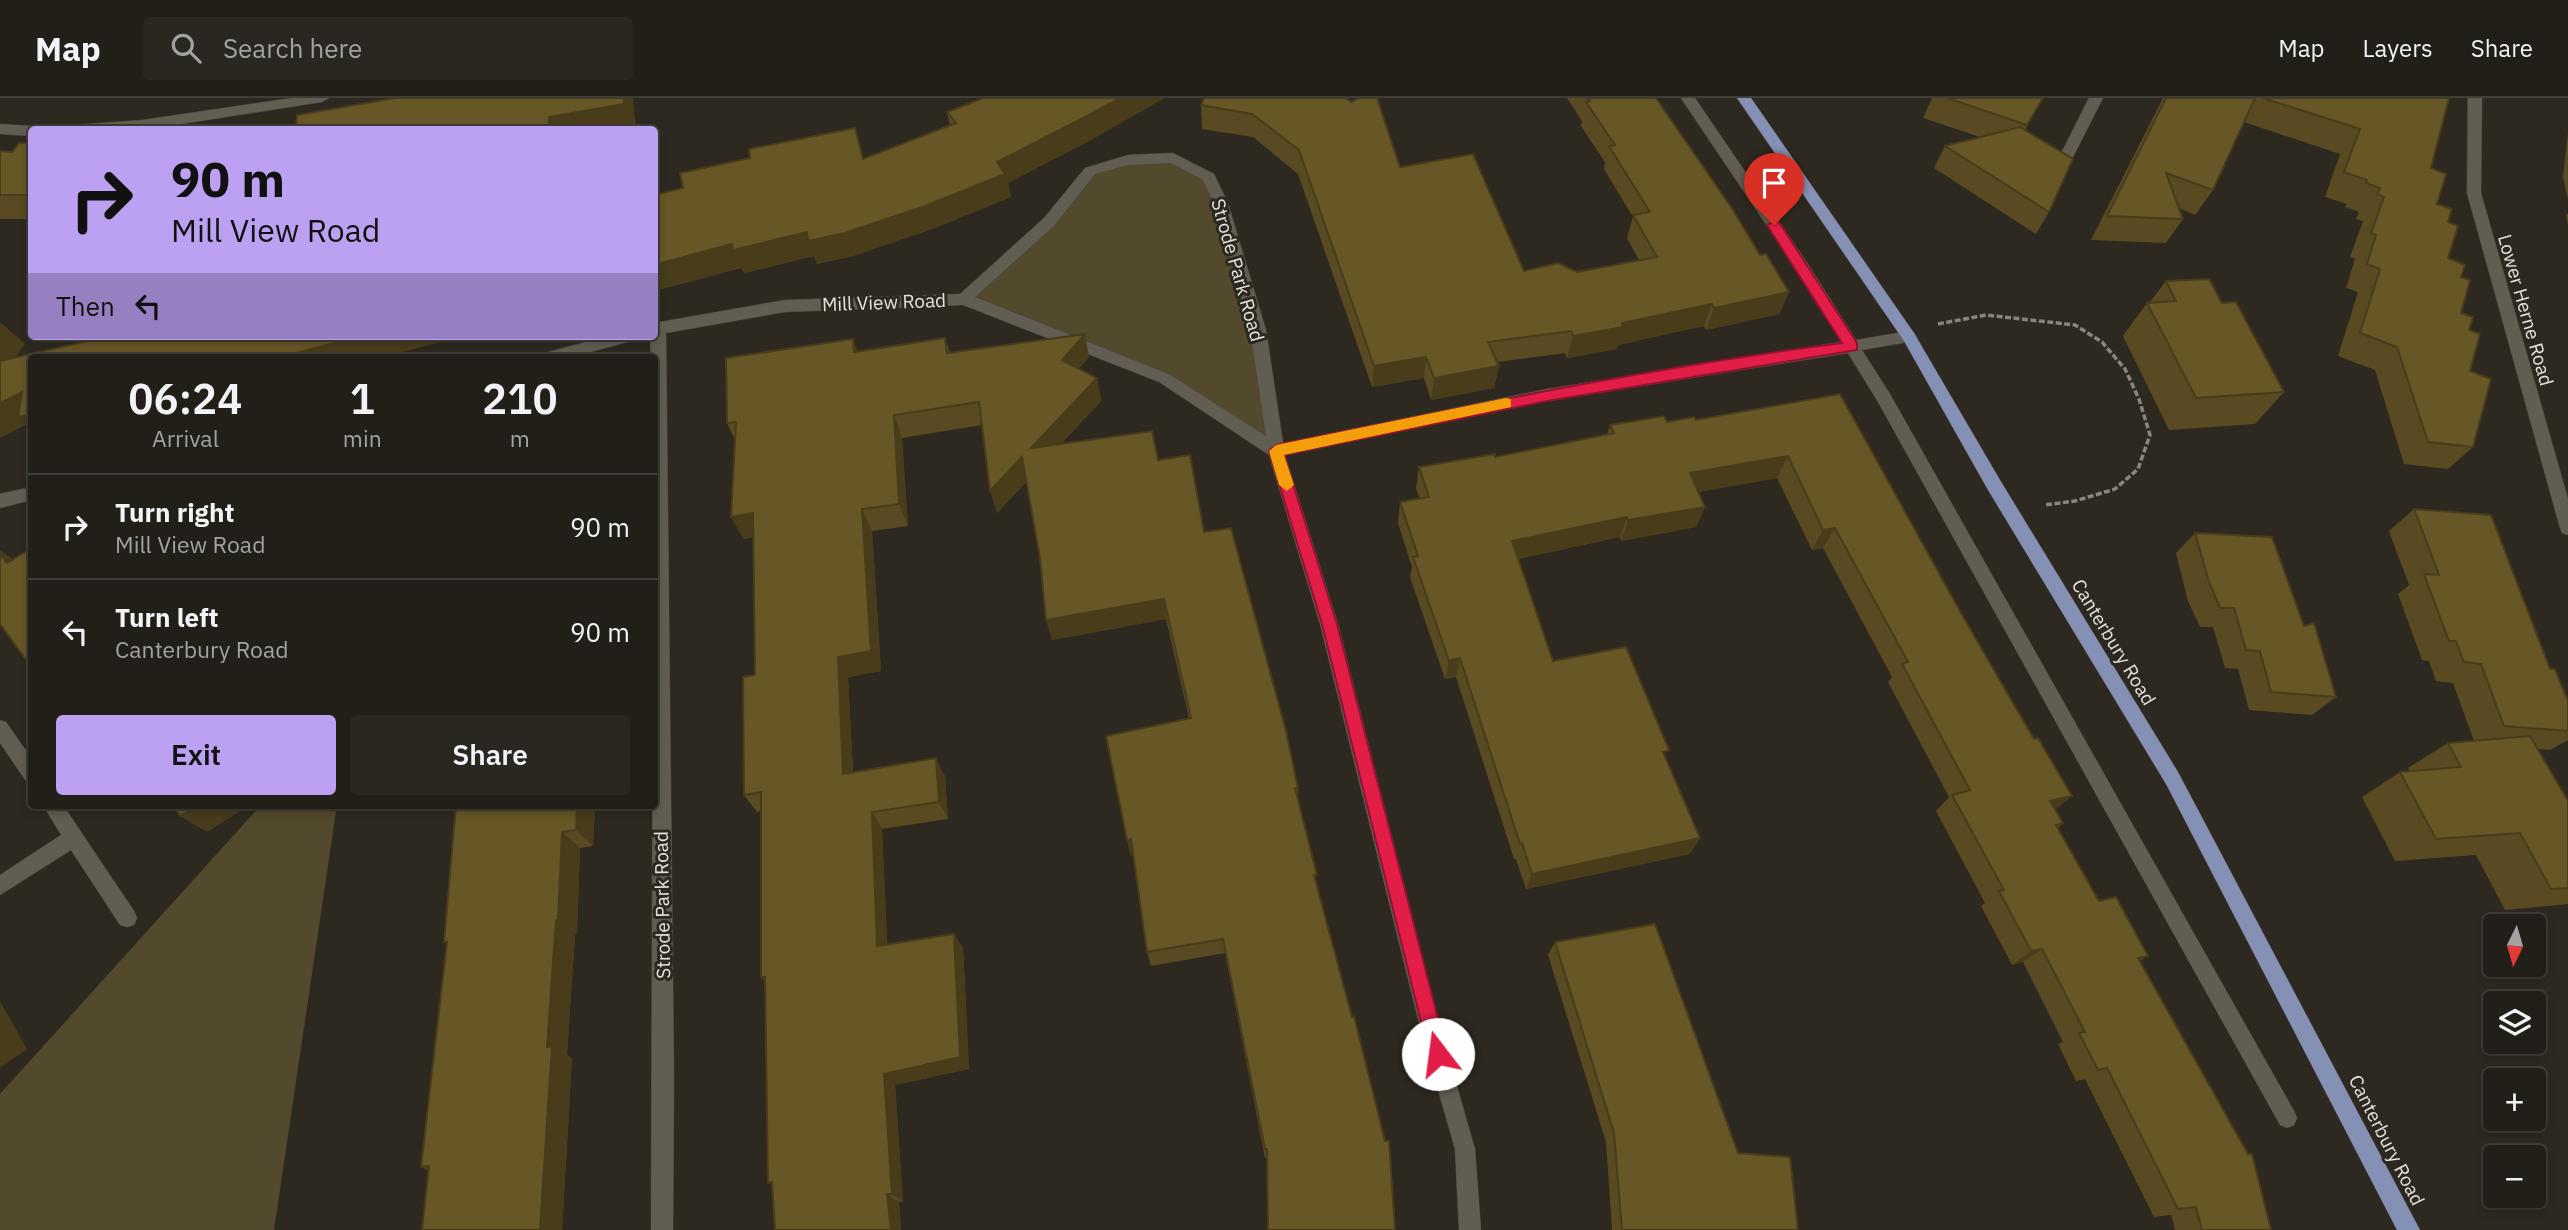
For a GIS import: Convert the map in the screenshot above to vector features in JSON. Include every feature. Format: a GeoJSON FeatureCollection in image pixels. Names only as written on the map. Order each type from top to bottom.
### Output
{"type":"FeatureCollection","features":[{"type":"Feature","properties":{"kind":"main road","name":"Canterbury Road"},"geometry":{"type":"LineString","coordinates":[[1744,98],[1907,334],[2172,778],[2409,1230]]}},
{"type":"Feature","properties":{"kind":"street"},"geometry":{"type":"LineString","coordinates":[[128,126],[251,104],[322,98]]}},
{"type":"Feature","properties":{"kind":"street"},"geometry":{"type":"LineString","coordinates":[[1688,98],[1803,268],[1852,347],[2022,642],[2287,1118]]}},
{"type":"Feature","properties":{"kind":"street"},"geometry":{"type":"LineString","coordinates":[[2066,158],[2096,98]]}},
{"type":"Feature","properties":{"kind":"street","name":"Lower Herne Road"},"geometry":{"type":"LineString","coordinates":[[2475,98],[2474,193],[2568,528]]}},
{"type":"Feature","properties":{"kind":"street"},"geometry":{"type":"LineString","coordinates":[[0,129],[28,131]]}},
{"type":"Feature","properties":{"kind":"street","name":"Strode Park Road"},"geometry":{"type":"LineString","coordinates":[[964,299],[1049,222],[1090,171],[1128,160],[1173,158],[1209,177],[1221,203],[1258,330],[1276,451],[1329,624],[1431,1031],[1465,1149],[1470,1230]]}},
{"type":"Feature","properties":{"kind":"street","name":"Mill View Road"},"geometry":{"type":"LineString","coordinates":[[658,329],[785,306],[964,299],[1164,377],[1276,451]]}},
{"type":"Feature","properties":{"kind":"street"},"geometry":{"type":"LineString","coordinates":[[1276,451],[1547,395],[1770,357],[1852,347],[1907,334]]}},
{"type":"Feature","properties":{"kind":"street"},"geometry":{"type":"LineString","coordinates":[[561,354],[615,340]]}},
{"type":"Feature","properties":{"kind":"street"},"geometry":{"type":"LineString","coordinates":[[0,501],[28,494]]}},
{"type":"Feature","properties":{"kind":"street","name":"Strode Park Road"},"geometry":{"type":"LineString","coordinates":[[658,517],[664,1080],[662,1230]]}},
{"type":"Feature","properties":{"kind":"street"},"geometry":{"type":"LineString","coordinates":[[0,728],[28,769]]}},
{"type":"Feature","properties":{"kind":"street"},"geometry":{"type":"LineString","coordinates":[[54,809],[127,918]]}},
{"type":"Feature","properties":{"kind":"street"},"geometry":{"type":"LineString","coordinates":[[0,886],[73,838]]}},
{"type":"Feature","properties":{"kind":"path"},"geometry":{"type":"LineString","coordinates":[[1907,334],[1986,315],[2075,325],[2102,342],[2124,369],[2139,399],[2150,435],[2138,469],[2115,489],[2076,501],[2010,510]]}},
{"type":"Feature","properties":{"kind":"shaded area"},"geometry":{"type":"Polygon","coordinates":[[[1173,158],[1209,177],[1258,330],[1276,451],[1164,378],[964,299],[1049,222],[1090,171],[1128,160],[1173,158]]]}},
{"type":"Feature","properties":{"kind":"shaded area"},"geometry":{"type":"Polygon","coordinates":[[[257,809],[336,809],[274,1230],[0,1230],[0,1094],[257,809]]]}},
{"type":"Feature","properties":{"kind":"building"},"geometry":{"type":"Polygon","coordinates":[[[395,98],[624,98],[624,104],[549,117],[549,125],[543,126],[296,126],[297,115],[395,98]]]}},
{"type":"Feature","properties":{"kind":"building"},"geometry":{"type":"Polygon","coordinates":[[[983,98],[1120,98],[997,162],[1005,174],[925,206],[845,233],[808,241],[807,232],[733,250],[732,244],[658,264],[658,194],[683,188],[680,173],[750,158],[749,149],[855,128],[863,159],[956,123],[947,112],[983,98]]]}},
{"type":"Feature","properties":{"kind":"building"},"geometry":{"type":"Polygon","coordinates":[[[1204,98],[1346,98],[1351,102],[1359,98],[1377,98],[1400,167],[1473,154],[1524,271],[1558,263],[1577,272],[1657,257],[1633,215],[1650,212],[1609,146],[1615,145],[1586,102],[1590,101],[1587,98],[1656,98],[1733,210],[1760,255],[1766,254],[1789,292],[1714,308],[1712,304],[1622,323],[1623,327],[1573,336],[1571,331],[1488,342],[1499,366],[1434,378],[1426,357],[1374,366],[1299,150],[1252,114],[1201,105],[1204,98]]]}},
{"type":"Feature","properties":{"kind":"building"},"geometry":{"type":"Polygon","coordinates":[[[1947,98],[2043,98],[2027,125],[1947,98]]]}},
{"type":"Feature","properties":{"kind":"building"},"geometry":{"type":"Polygon","coordinates":[[[2166,98],[2255,98],[2213,190],[2166,173],[2183,219],[2107,216],[2166,98]]]}},
{"type":"Feature","properties":{"kind":"building"},"geometry":{"type":"Polygon","coordinates":[[[2263,98],[2449,98],[2431,168],[2446,174],[2437,204],[2452,209],[2448,222],[2458,226],[2448,258],[2465,265],[2461,277],[2470,280],[2461,313],[2473,317],[2469,330],[2480,334],[2470,371],[2491,379],[2473,447],[2428,442],[2397,347],[2360,333],[2380,269],[2367,264],[2376,235],[2371,233],[2384,197],[2377,194],[2380,188],[2344,172],[2360,129],[2263,98]]]}},
{"type":"Feature","properties":{"kind":"building"},"geometry":{"type":"Polygon","coordinates":[[[2020,127],[2073,159],[2049,212],[1945,146],[2020,127]]]}},
{"type":"Feature","properties":{"kind":"building"},"geometry":{"type":"Polygon","coordinates":[[[19,143],[28,143],[28,195],[0,195],[0,151],[12,152],[19,143]]]}},
{"type":"Feature","properties":{"kind":"building"},"geometry":{"type":"Polygon","coordinates":[[[2209,279],[2222,303],[2236,302],[2284,392],[2196,398],[2147,303],[2176,301],[2166,281],[2209,279]]]}},
{"type":"Feature","properties":{"kind":"building"},"geometry":{"type":"Polygon","coordinates":[[[1085,334],[1062,360],[1097,378],[1031,448],[1152,431],[1158,460],[1190,455],[1204,532],[1231,528],[1286,731],[1298,788],[1295,788],[1317,875],[1314,875],[1352,1017],[1354,1016],[1385,1141],[1389,1141],[1395,1230],[1268,1230],[1267,1149],[1223,939],[1147,952],[1131,839],[1127,840],[1106,736],[1191,718],[1164,599],[1046,620],[1040,558],[1022,457],[990,491],[979,402],[894,415],[899,504],[862,509],[871,651],[838,657],[843,774],[936,758],[939,802],[872,812],[877,946],[954,934],[960,1057],[884,1074],[892,1194],[887,1194],[891,1230],[775,1230],[772,1182],[768,1183],[765,977],[761,977],[761,792],[744,795],[743,677],[755,675],[753,513],[731,517],[736,422],[727,423],[726,358],[853,339],[854,352],[945,338],[947,353],[1085,334]]]}},
{"type":"Feature","properties":{"kind":"building"},"geometry":{"type":"Polygon","coordinates":[[[92,340],[346,340],[292,354],[31,354],[92,340]]]}},
{"type":"Feature","properties":{"kind":"building"},"geometry":{"type":"Polygon","coordinates":[[[28,355],[28,415],[18,417],[22,392],[0,403],[0,361],[28,355]]]}},
{"type":"Feature","properties":{"kind":"building"},"geometry":{"type":"Polygon","coordinates":[[[1840,394],[1961,613],[2034,739],[2038,738],[2072,796],[2050,801],[2063,823],[2056,825],[2099,901],[2116,897],[2148,956],[2138,958],[2248,1154],[2252,1154],[2271,1230],[2202,1230],[2196,1207],[2178,1209],[2107,1068],[2098,1070],[2079,1033],[2085,1032],[2042,949],[2031,951],[1999,891],[2004,890],[1952,795],[1970,790],[1902,664],[1908,662],[1835,528],[1823,530],[1788,456],[1690,473],[1705,507],[1628,520],[1627,517],[1512,541],[1553,661],[1626,647],[1669,750],[1663,752],[1700,838],[1532,874],[1460,658],[1449,661],[1413,557],[1418,556],[1400,502],[1429,497],[1419,467],[1495,454],[1495,457],[1614,433],[1610,425],[1664,416],[1667,422],[1694,417],[1696,420],[1840,394]]]}},
{"type":"Feature","properties":{"kind":"building"},"geometry":{"type":"Polygon","coordinates":[[[2414,509],[2491,515],[2550,669],[2555,669],[2568,701],[2568,731],[2504,726],[2481,664],[2464,662],[2456,641],[2449,641],[2424,574],[2439,575],[2414,509]]]}},
{"type":"Feature","properties":{"kind":"building"},"geometry":{"type":"Polygon","coordinates":[[[2195,533],[2272,537],[2304,626],[2314,623],[2336,697],[2271,692],[2260,651],[2246,650],[2234,608],[2220,608],[2209,582],[2195,533]]]}},
{"type":"Feature","properties":{"kind":"building"},"geometry":{"type":"Polygon","coordinates":[[[28,550],[28,662],[0,624],[0,554],[7,563],[28,550]]]}},
{"type":"Feature","properties":{"kind":"building"},"geometry":{"type":"Polygon","coordinates":[[[2530,736],[2568,801],[2568,888],[2551,889],[2520,833],[2436,839],[2400,772],[2461,767],[2448,743],[2530,736]]]}},
{"type":"Feature","properties":{"kind":"building"},"geometry":{"type":"Polygon","coordinates":[[[176,809],[191,809],[180,816],[176,809]]]}},
{"type":"Feature","properties":{"kind":"building"},"geometry":{"type":"Polygon","coordinates":[[[456,809],[577,809],[576,830],[562,832],[558,920],[547,1047],[552,1046],[540,1230],[422,1230],[429,1166],[421,1167],[447,942],[444,942],[456,809]]]}},
{"type":"Feature","properties":{"kind":"building"},"geometry":{"type":"Polygon","coordinates":[[[1655,924],[1738,1153],[1790,1157],[1798,1230],[1622,1230],[1614,1133],[1555,942],[1655,924]]]}},
{"type":"Feature","properties":{"kind":"slow traffic"},"geometry":{"type":"LineString","coordinates":[[1287,485],[1276,451],[1506,403]]}},
{"type":"Feature","properties":{"kind":"route"},"geometry":{"type":"LineString","coordinates":[[1438,1054],[1329,624],[1276,451],[1547,395],[1770,357],[1852,347],[1774,225]]}}]}
